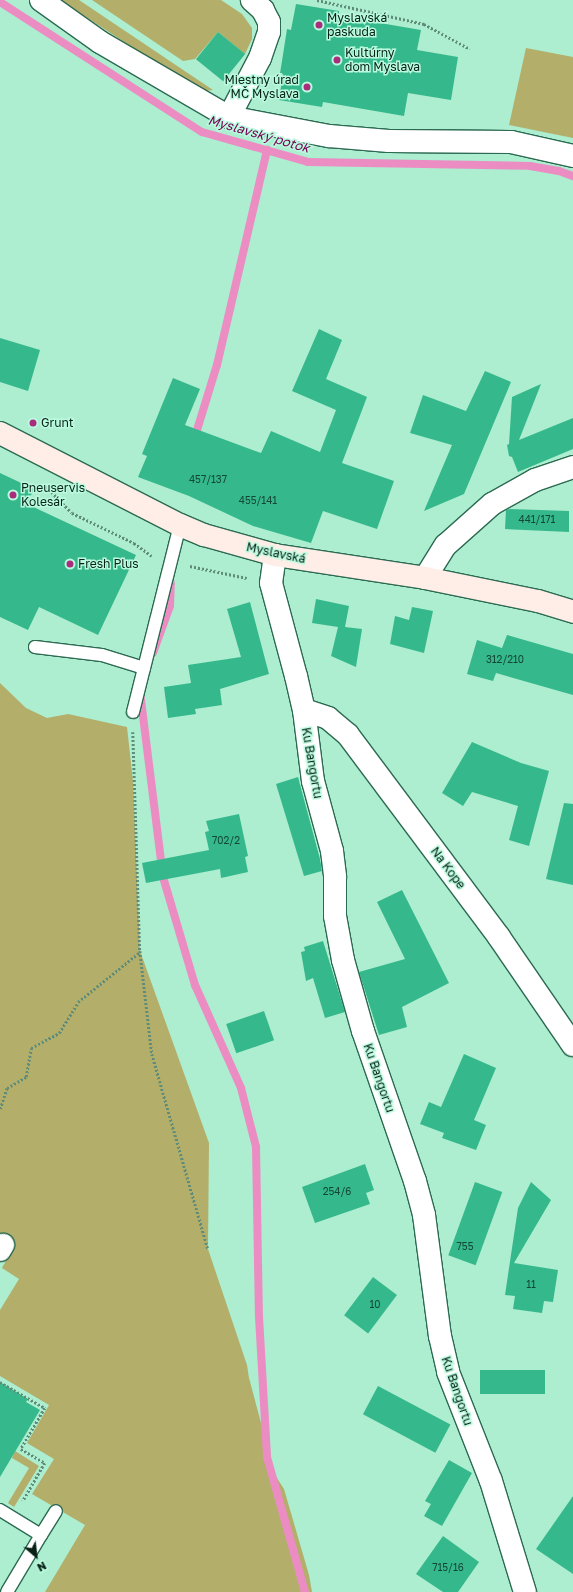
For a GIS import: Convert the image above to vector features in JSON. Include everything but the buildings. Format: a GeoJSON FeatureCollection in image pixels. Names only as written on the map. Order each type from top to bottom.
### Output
{"type":"FeatureCollection","features":[{"type":"Feature","properties":{"kind":"street"},"geometry":{"type":"LineString","coordinates":[[41,0],[100,42],[229,117],[329,136],[389,141],[511,142],[573,156]]}},
{"type":"Feature","properties":{"kind":"street"},"geometry":{"type":"LineString","coordinates":[[229,117],[260,58],[269,32],[269,22],[263,10],[252,0]]}},
{"type":"Feature","properties":{"kind":"street","name":"Myslavská"},"geometry":{"type":"LineString","coordinates":[[0,434],[180,525],[204,535],[275,555],[425,578],[538,601],[573,612]]}},
{"type":"Feature","properties":{"kind":"street"},"geometry":{"type":"LineString","coordinates":[[425,578],[446,545],[492,504],[535,480],[573,467]]}},
{"type":"Feature","properties":{"kind":"street","name":"Ku Bangortu"},"geometry":{"type":"LineString","coordinates":[[275,555],[271,583],[291,654],[304,710],[313,781],[332,851],[335,877],[335,916],[343,960],[363,1031],[415,1181],[424,1216],[440,1336],[448,1372],[491,1481],[525,1592]]}},
{"type":"Feature","properties":{"kind":"street","name":"Na Kope"},"geometry":{"type":"LineString","coordinates":[[304,710],[328,718],[348,735],[499,936],[573,1045]]}},
{"type":"Feature","properties":{"kind":"lane"},"geometry":{"type":"LineString","coordinates":[[133,712],[180,525]]}},
{"type":"Feature","properties":{"kind":"lane"},"geometry":{"type":"LineString","coordinates":[[35,647],[102,655],[144,668]]}},
{"type":"Feature","properties":{"kind":"lane"},"geometry":{"type":"LineString","coordinates":[[0,1510],[42,1535]]}},
{"type":"Feature","properties":{"kind":"lane"},"geometry":{"type":"LineString","coordinates":[[7,1592],[56,1511]]}},
{"type":"Feature","properties":{"kind":"path"},"geometry":{"type":"LineString","coordinates":[[317,0],[424,24],[470,49]]}},
{"type":"Feature","properties":{"kind":"path"},"geometry":{"type":"LineString","coordinates":[[45,485],[72,513],[134,543],[149,555],[170,562],[271,583]]}},
{"type":"Feature","properties":{"kind":"path"},"geometry":{"type":"LineString","coordinates":[[133,712],[133,781],[140,951],[152,1054],[208,1249]]}},
{"type":"Feature","properties":{"kind":"path"},"geometry":{"type":"LineString","coordinates":[[0,1109],[7,1088],[26,1076],[31,1048],[59,1033],[78,1002],[140,951]]}},
{"type":"Feature","properties":{"kind":"path"},"geometry":{"type":"LineString","coordinates":[[0,1382],[45,1408],[19,1448],[45,1463],[22,1501]]}},
{"type":"Feature","properties":{"kind":"shaded area"},"geometry":{"type":"Polygon","coordinates":[[[60,0],[79,0],[213,90],[204,91],[196,89],[60,0]]]}},
{"type":"Feature","properties":{"kind":"shaded area"},"geometry":{"type":"Polygon","coordinates":[[[92,0],[221,0],[242,14],[252,28],[252,39],[245,54],[218,32],[195,59],[183,61],[92,0]]]}},
{"type":"Feature","properties":{"kind":"shaded area"},"geometry":{"type":"Polygon","coordinates":[[[526,48],[573,57],[573,138],[509,125],[526,48]]]}},
{"type":"Feature","properties":{"kind":"shaded area"},"geometry":{"type":"Polygon","coordinates":[[[0,683],[26,708],[47,718],[68,714],[127,727],[133,781],[140,951],[209,1143],[208,1249],[247,1365],[249,1378],[275,1475],[284,1489],[309,1575],[312,1592],[45,1592],[85,1525],[32,1494],[54,1459],[27,1443],[49,1405],[0,1376],[0,1310],[19,1279],[2,1268],[12,1249],[0,1241],[0,683]]]}},
{"type":"Feature","properties":{"kind":"shaded area"},"geometry":{"type":"Polygon","coordinates":[[[15,1451],[39,1466],[14,1507],[8,1503],[29,1468],[12,1458],[15,1451]]]}},
{"type":"Feature","properties":{"kind":"waterway","name":"Myslavský potok"},"geometry":{"type":"LineString","coordinates":[[0,2],[202,132],[308,162],[530,166],[559,171],[573,176]]}},
{"type":"Feature","properties":{"kind":"waterway"},"geometry":{"type":"LineString","coordinates":[[194,440],[217,365],[267,150]]}},
{"type":"Feature","properties":{"kind":"waterway"},"geometry":{"type":"LineString","coordinates":[[153,653],[170,606],[171,583]]}},
{"type":"Feature","properties":{"kind":"waterway"},"geometry":{"type":"LineString","coordinates":[[140,692],[163,877],[195,985],[241,1088],[256,1147],[259,1317],[267,1457],[305,1592]]}},
{"type":"Feature","properties":{"kind":"place","name":"Myslavská paskuda"},"geometry":{"type":"Point","coordinates":[319,25]}},
{"type":"Feature","properties":{"kind":"place","name":"Kultúrny dom Myslava"},"geometry":{"type":"Point","coordinates":[337,60]}},
{"type":"Feature","properties":{"kind":"place","name":"Miestny úrad MČ Myslava"},"geometry":{"type":"Point","coordinates":[307,87]}},
{"type":"Feature","properties":{"kind":"place","name":"Grunt"},"geometry":{"type":"Point","coordinates":[33,423]}},
{"type":"Feature","properties":{"kind":"place","name":"Pneuservis Kolesár"},"geometry":{"type":"Point","coordinates":[13,495]}},
{"type":"Feature","properties":{"kind":"place","name":"Fresh Plus"},"geometry":{"type":"Point","coordinates":[70,564]}}]}
